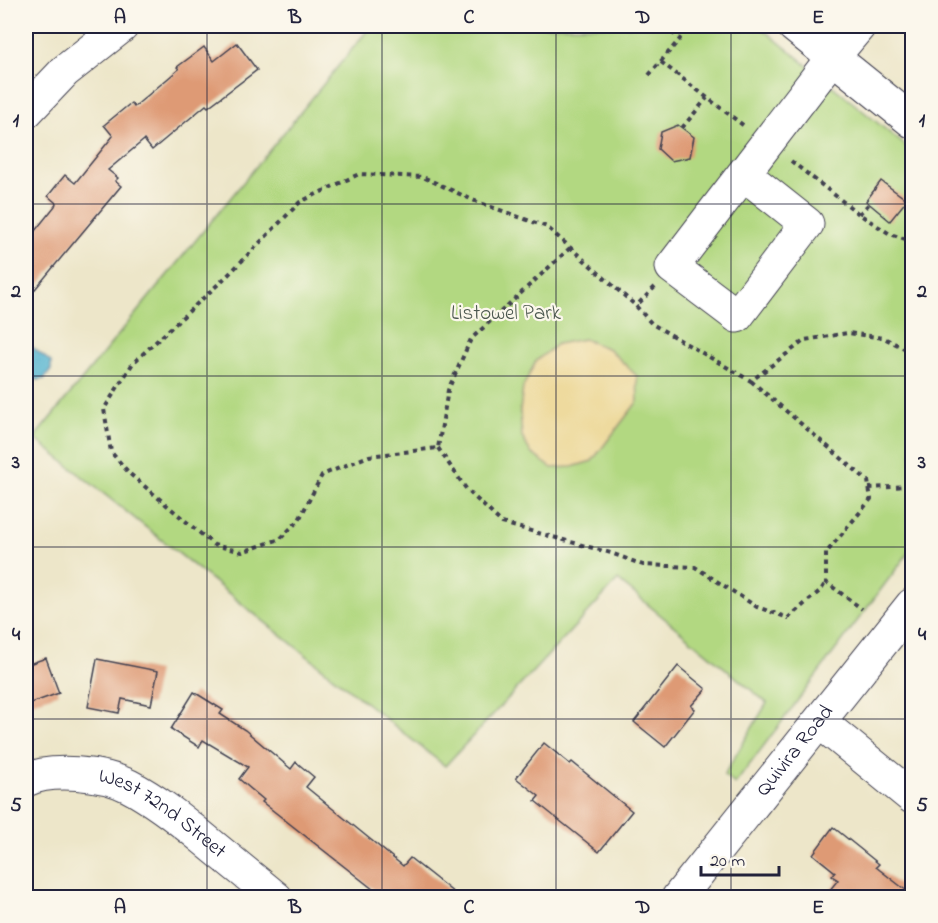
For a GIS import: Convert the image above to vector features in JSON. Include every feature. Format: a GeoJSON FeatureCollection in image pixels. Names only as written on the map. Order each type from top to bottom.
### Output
{"type":"FeatureCollection","features":[{"type":"Feature","properties":{"kind":"street"},"geometry":{"type":"LineString","coordinates":[[26,112],[65,71],[122,26]]}},
{"type":"Feature","properties":{"kind":"street"},"geometry":{"type":"LineString","coordinates":[[794,26],[912,122]]}},
{"type":"Feature","properties":{"kind":"street"},"geometry":{"type":"LineString","coordinates":[[744,174],[859,26]]}},
{"type":"Feature","properties":{"kind":"street","name":"Quivira Road"},"geometry":{"type":"LineString","coordinates":[[678,897],[912,605]]}},
{"type":"Feature","properties":{"kind":"street"},"geometry":{"type":"LineString","coordinates":[[820,722],[912,797]]}},
{"type":"Feature","properties":{"kind":"street","name":"West 72nd Street"},"geometry":{"type":"LineString","coordinates":[[29,779],[60,773],[93,775],[128,785],[172,813],[262,893]]}},
{"type":"Feature","properties":{"kind":"path"},"geometry":{"type":"LineString","coordinates":[[649,75],[680,39],[664,26]]}},
{"type":"Feature","properties":{"kind":"path"},"geometry":{"type":"LineString","coordinates":[[682,128],[707,98]]}},
{"type":"Feature","properties":{"kind":"path"},"geometry":{"type":"LineString","coordinates":[[438,448],[369,456],[322,475],[299,520],[280,539],[242,552],[214,545],[130,474],[111,452],[104,409],[133,363],[227,276],[300,202],[359,174],[423,177],[475,201],[546,226],[636,306]]}},
{"type":"Feature","properties":{"kind":"path"},"geometry":{"type":"LineString","coordinates":[[869,204],[859,214],[890,234],[912,241]]}},
{"type":"Feature","properties":{"kind":"path"},"geometry":{"type":"LineString","coordinates":[[570,248],[471,339],[448,390],[438,448],[467,490],[502,523],[611,553],[643,565],[695,567],[757,608],[788,618],[826,582],[826,553],[871,499],[868,481],[751,381]]}},
{"type":"Feature","properties":{"kind":"path"},"geometry":{"type":"LineString","coordinates":[[869,488],[912,486]]}},
{"type":"Feature","properties":{"kind":"path"},"geometry":{"type":"LineString","coordinates":[[826,582],[862,609]]}},
{"type":"Feature","properties":{"kind":"green space","name":"Listowel Park"},"geometry":{"type":"Polygon","coordinates":[[[371,26],[759,26],[912,151],[912,548],[735,784],[724,775],[767,703],[618,580],[445,766],[34,438],[371,26]]]}},
{"type":"Feature","properties":{"kind":"sand"},"geometry":{"type":"Polygon","coordinates":[[[584,339],[609,349],[637,376],[638,401],[592,461],[572,467],[552,468],[531,453],[522,437],[520,411],[523,387],[536,361],[557,344],[584,339]]]}},
{"type":"Feature","properties":{"kind":"water"},"geometry":{"type":"Polygon","coordinates":[[[26,342],[51,362],[51,370],[44,379],[37,380],[26,371],[26,342]]]}},
{"type":"Feature","properties":{"kind":"building"},"geometry":{"type":"Polygon","coordinates":[[[237,43],[257,70],[208,107],[206,105],[152,150],[144,140],[108,170],[118,178],[115,181],[121,186],[26,300],[26,242],[55,206],[56,203],[48,196],[65,175],[75,183],[113,136],[104,125],[131,103],[134,107],[179,69],[177,67],[204,47],[214,61],[237,43]]]}},
{"type":"Feature","properties":{"kind":"building"},"geometry":{"type":"Polygon","coordinates":[[[678,125],[694,137],[690,157],[671,161],[658,149],[661,132],[678,125]]]}},
{"type":"Feature","properties":{"kind":"building"},"geometry":{"type":"Polygon","coordinates":[[[881,181],[907,200],[890,221],[866,201],[881,181]]]}},
{"type":"Feature","properties":{"kind":"building"},"geometry":{"type":"Polygon","coordinates":[[[46,658],[59,693],[26,705],[26,665],[46,658]]]}},
{"type":"Feature","properties":{"kind":"building"},"geometry":{"type":"Polygon","coordinates":[[[97,659],[158,671],[151,705],[122,699],[119,713],[88,707],[97,659]]]}},
{"type":"Feature","properties":{"kind":"building"},"geometry":{"type":"Polygon","coordinates":[[[678,666],[706,689],[691,706],[695,709],[665,747],[634,722],[678,666]]]}},
{"type":"Feature","properties":{"kind":"building"},"geometry":{"type":"Polygon","coordinates":[[[194,692],[223,710],[220,714],[245,730],[291,769],[296,762],[314,777],[306,787],[403,866],[410,858],[459,897],[383,897],[262,802],[264,800],[239,779],[248,767],[203,740],[199,747],[171,729],[194,692]]]}},
{"type":"Feature","properties":{"kind":"building"},"geometry":{"type":"Polygon","coordinates":[[[544,743],[570,764],[572,762],[632,811],[599,852],[535,801],[539,796],[516,778],[544,743]]]}},
{"type":"Feature","properties":{"kind":"building"},"geometry":{"type":"Polygon","coordinates":[[[833,827],[879,864],[876,867],[912,897],[824,897],[838,880],[832,876],[835,872],[813,854],[833,827]]]}}]}
